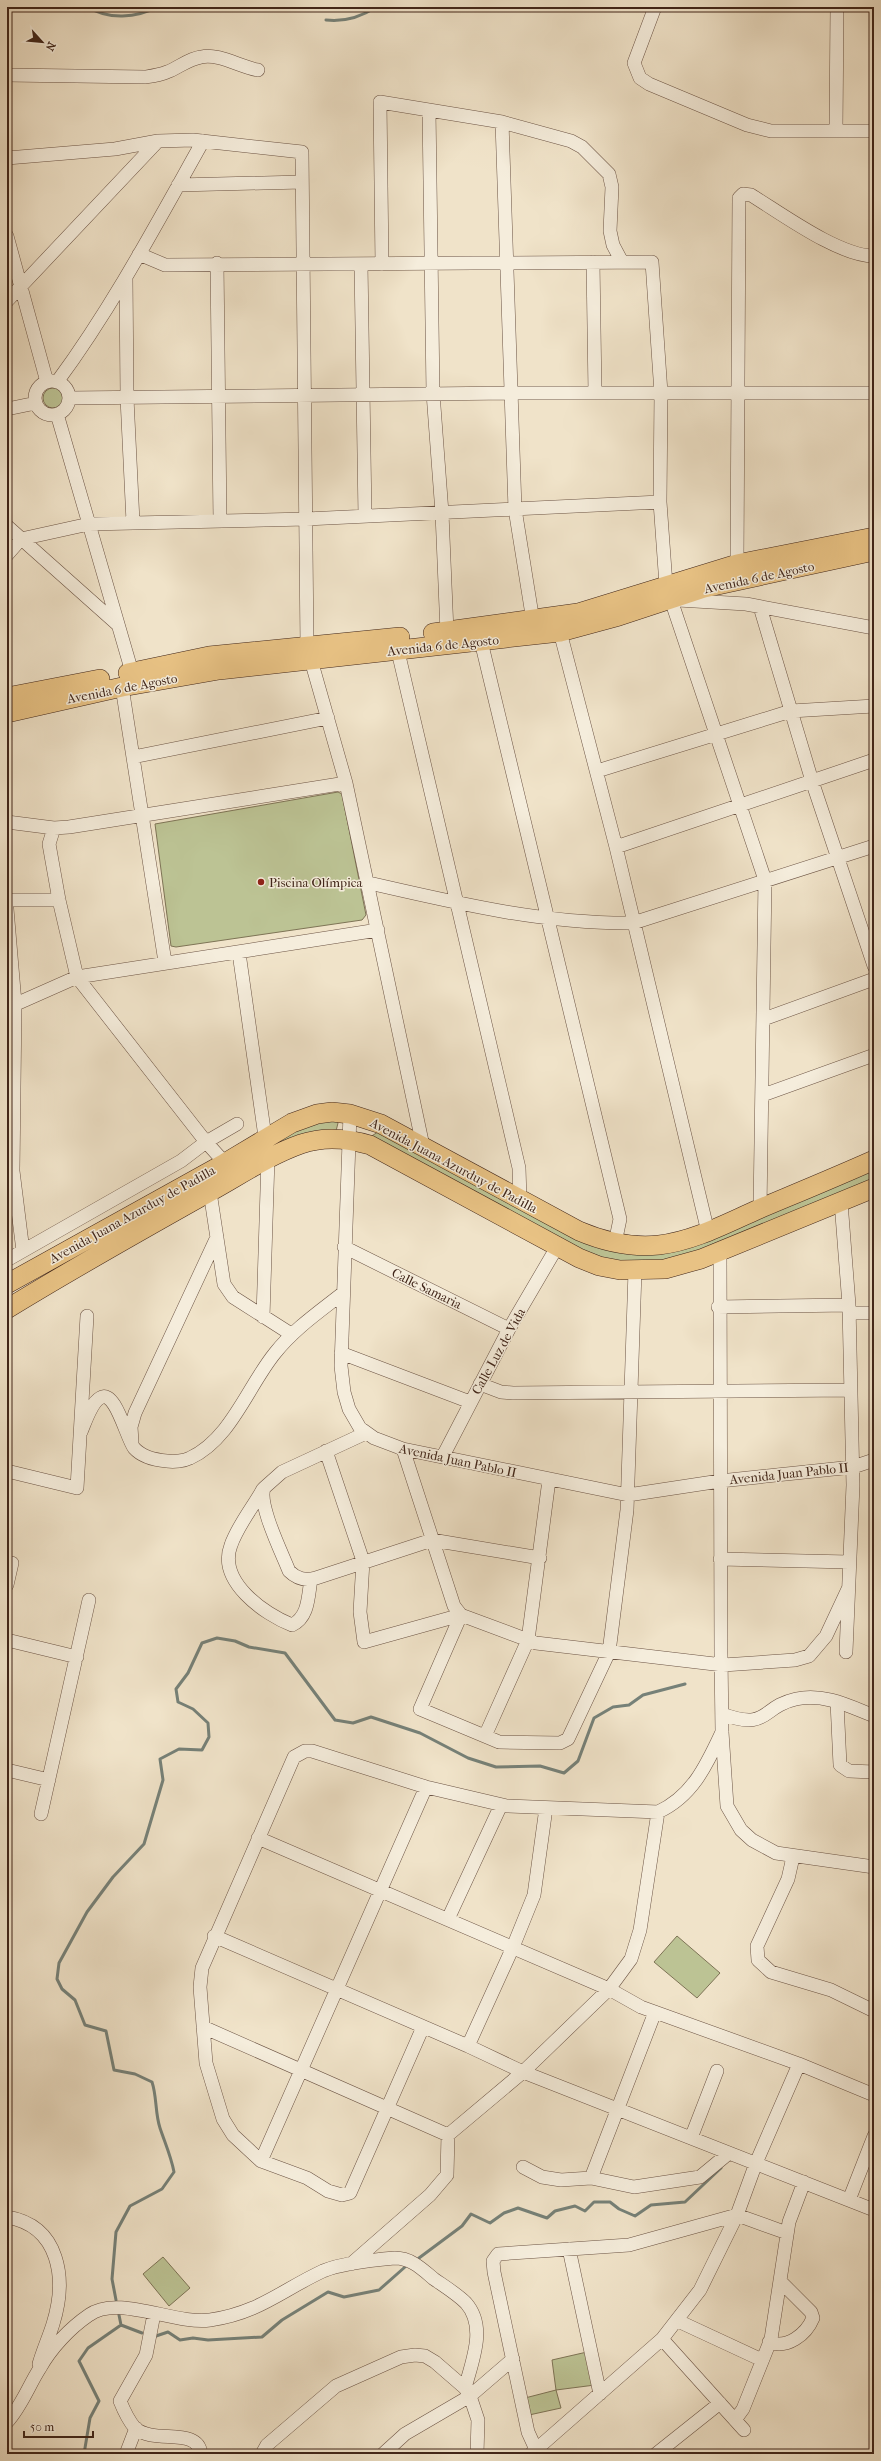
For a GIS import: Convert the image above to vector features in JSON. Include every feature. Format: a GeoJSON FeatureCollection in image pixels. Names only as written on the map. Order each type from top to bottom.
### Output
{"type":"FeatureCollection","features":[{"type":"Feature","properties":{"kind":"highway","name":"Avenida 6 de Agosto"},"geometry":{"type":"LineString","coordinates":[[7,697],[219,670],[309,653],[558,624],[668,592],[737,564],[874,537]]}},
{"type":"Feature","properties":{"kind":"highway","name":"Avenida 6 de Agosto"},"geometry":{"type":"LineString","coordinates":[[668,592],[704,588],[874,552]]}},
{"type":"Feature","properties":{"kind":"highway","name":"Avenida 6 de Agosto"},"geometry":{"type":"LineString","coordinates":[[396,644],[447,632],[479,634],[533,621],[558,624]]}},
{"type":"Feature","properties":{"kind":"highway","name":"Avenida 6 de Agosto"},"geometry":{"type":"LineString","coordinates":[[7,713],[130,681]]}},
{"type":"Feature","properties":{"kind":"highway","name":"Avenida Juana Azurduy de Padilla"},"geometry":{"type":"LineString","coordinates":[[7,1284],[225,1163],[292,1123],[317,1114],[350,1114],[381,1124],[579,1231],[615,1243],[659,1245],[708,1232],[874,1160]]}},
{"type":"Feature","properties":{"kind":"highway","name":"Avenida Juana Azurduy de Padilla"},"geometry":{"type":"LineString","coordinates":[[7,1309],[79,1264],[210,1192],[268,1158],[302,1143],[318,1140],[351,1140],[388,1154],[557,1247],[599,1266],[635,1271],[665,1269],[720,1251],[874,1188]]}},
{"type":"Feature","properties":{"kind":"highway"},"geometry":{"type":"LineString","coordinates":[[7,1296],[53,1266],[68,1249]]}},
{"type":"Feature","properties":{"kind":"street"},"geometry":{"type":"LineString","coordinates":[[655,7],[634,63],[640,78],[688,102],[747,125],[771,131],[874,131]]}},
{"type":"Feature","properties":{"kind":"street"},"geometry":{"type":"LineString","coordinates":[[836,131],[837,7]]}},
{"type":"Feature","properties":{"kind":"street"},"geometry":{"type":"LineString","coordinates":[[7,75],[145,77],[167,72],[185,62],[201,56],[217,57],[242,67],[258,70]]}},
{"type":"Feature","properties":{"kind":"street"},"geometry":{"type":"LineString","coordinates":[[382,264],[380,102],[502,122],[571,141],[582,147],[609,174],[612,187],[610,231],[613,245],[622,262]]}},
{"type":"Feature","properties":{"kind":"street"},"geometry":{"type":"LineString","coordinates":[[429,110],[433,394],[442,513],[447,632]]}},
{"type":"Feature","properties":{"kind":"street"},"geometry":{"type":"LineString","coordinates":[[502,122],[515,509],[533,621]]}},
{"type":"Feature","properties":{"kind":"street"},"geometry":{"type":"LineString","coordinates":[[7,302],[158,141]]}},
{"type":"Feature","properties":{"kind":"street"},"geometry":{"type":"LineString","coordinates":[[7,158],[115,149],[158,141],[203,141],[302,152],[309,653],[346,783],[369,882],[423,1146]]}},
{"type":"Feature","properties":{"kind":"street"},"geometry":{"type":"LineString","coordinates":[[8,240],[21,288],[52,382],[66,388],[69,398],[66,408],[57,414],[47,414],[36,403],[36,392],[52,382],[82,348],[126,277],[203,141]]}},
{"type":"Feature","properties":{"kind":"street"},"geometry":{"type":"LineString","coordinates":[[178,185],[302,182]]}},
{"type":"Feature","properties":{"kind":"street"},"geometry":{"type":"LineString","coordinates":[[737,564],[739,198],[743,194],[752,195],[804,228],[839,246],[867,256],[874,256]]}},
{"type":"Feature","properties":{"kind":"street"},"geometry":{"type":"LineString","coordinates":[[139,254],[165,265],[217,263],[303,265],[652,262],[661,393],[660,502],[668,592],[766,880],[760,1209]]}},
{"type":"Feature","properties":{"kind":"street"},"geometry":{"type":"LineString","coordinates":[[593,262],[595,393]]}},
{"type":"Feature","properties":{"kind":"street"},"geometry":{"type":"LineString","coordinates":[[217,263],[220,521]]}},
{"type":"Feature","properties":{"kind":"street"},"geometry":{"type":"LineString","coordinates":[[361,264],[365,516]]}},
{"type":"Feature","properties":{"kind":"street"},"geometry":{"type":"LineString","coordinates":[[126,277],[128,398],[133,522]]}},
{"type":"Feature","properties":{"kind":"street"},"geometry":{"type":"LineString","coordinates":[[69,398],[510,393],[874,393]]}},
{"type":"Feature","properties":{"kind":"street"},"geometry":{"type":"LineString","coordinates":[[7,409],[36,403]]}},
{"type":"Feature","properties":{"kind":"street"},"geometry":{"type":"LineString","coordinates":[[57,414],[117,624],[130,681],[133,757],[165,962]]}},
{"type":"Feature","properties":{"kind":"street"},"geometry":{"type":"LineString","coordinates":[[7,556],[21,539],[89,524],[306,519],[660,502]]}},
{"type":"Feature","properties":{"kind":"street"},"geometry":{"type":"LineString","coordinates":[[7,526],[117,624]]}},
{"type":"Feature","properties":{"kind":"street"},"geometry":{"type":"LineString","coordinates":[[668,592],[874,628]]}},
{"type":"Feature","properties":{"kind":"street"},"geometry":{"type":"LineString","coordinates":[[760,607],[812,781],[874,966]]}},
{"type":"Feature","properties":{"kind":"street"},"geometry":{"type":"LineString","coordinates":[[558,624],[616,847],[708,1232]]}},
{"type":"Feature","properties":{"kind":"street"},"geometry":{"type":"LineString","coordinates":[[479,634],[620,1220],[615,1243]]}},
{"type":"Feature","properties":{"kind":"street"},"geometry":{"type":"LineString","coordinates":[[396,644],[519,1168],[520,1200]]}},
{"type":"Feature","properties":{"kind":"street"},"geometry":{"type":"LineString","coordinates":[[597,772],[716,733],[791,711],[874,706]]}},
{"type":"Feature","properties":{"kind":"street"},"geometry":{"type":"LineString","coordinates":[[133,757],[328,718]]}},
{"type":"Feature","properties":{"kind":"street"},"geometry":{"type":"LineString","coordinates":[[616,847],[874,760]]}},
{"type":"Feature","properties":{"kind":"street"},"geometry":{"type":"LineString","coordinates":[[7,822],[54,828],[142,816],[346,783]]}},
{"type":"Feature","properties":{"kind":"street"},"geometry":{"type":"LineString","coordinates":[[54,828],[49,844],[59,900],[77,977],[206,1142],[225,1163]]}},
{"type":"Feature","properties":{"kind":"street"},"geometry":{"type":"LineString","coordinates":[[369,882],[457,904],[547,918],[603,923],[633,923],[874,846]]}},
{"type":"Feature","properties":{"kind":"street"},"geometry":{"type":"LineString","coordinates":[[7,900],[59,900]]}},
{"type":"Feature","properties":{"kind":"street"},"geometry":{"type":"LineString","coordinates":[[7,909],[11,1006],[13,1171],[23,1251]]}},
{"type":"Feature","properties":{"kind":"street"},"geometry":{"type":"LineString","coordinates":[[11,1006],[77,977],[165,962],[239,953],[378,930]]}},
{"type":"Feature","properties":{"kind":"street"},"geometry":{"type":"LineString","coordinates":[[239,953],[268,1158],[263,1317]]}},
{"type":"Feature","properties":{"kind":"street"},"geometry":{"type":"LineString","coordinates":[[764,1019],[874,979]]}},
{"type":"Feature","properties":{"kind":"street"},"geometry":{"type":"LineString","coordinates":[[763,1095],[874,1055]]}},
{"type":"Feature","properties":{"kind":"street","name":"Avenida Juan Pablo II"},"geometry":{"type":"LineString","coordinates":[[350,1114],[351,1140],[344,1248],[341,1353],[346,1401],[356,1421],[366,1433],[403,1449],[628,1495],[720,1481],[853,1467],[874,1460]]}},
{"type":"Feature","properties":{"kind":"street"},"geometry":{"type":"LineString","coordinates":[[7,1260],[181,1161],[206,1142],[237,1124]]}},
{"type":"Feature","properties":{"kind":"street"},"geometry":{"type":"LineString","coordinates":[[210,1192],[224,1284],[233,1297],[291,1334]]}},
{"type":"Feature","properties":{"kind":"street"},"geometry":{"type":"LineString","coordinates":[[840,1202],[849,1309],[853,1467],[846,1652]]}},
{"type":"Feature","properties":{"kind":"street"},"geometry":{"type":"LineString","coordinates":[[132,1445],[131,1427],[135,1413],[217,1237]]}},
{"type":"Feature","properties":{"kind":"street","name":"Calle Luz de Vida"},"geometry":{"type":"LineString","coordinates":[[443,1456],[509,1329],[557,1247]]}},
{"type":"Feature","properties":{"kind":"street","name":"Calle Samaria"},"geometry":{"type":"LineString","coordinates":[[344,1248],[509,1329]]}},
{"type":"Feature","properties":{"kind":"street"},"geometry":{"type":"LineString","coordinates":[[720,1251],[718,1307],[722,1732],[727,1806],[732,1819],[741,1830],[764,1848],[793,1857],[874,1867]]}},
{"type":"Feature","properties":{"kind":"street"},"geometry":{"type":"LineString","coordinates":[[461,1615],[420,1709],[499,1742],[560,1743],[568,1739],[609,1652],[628,1495],[629,1392],[635,1271]]}},
{"type":"Feature","properties":{"kind":"street"},"geometry":{"type":"LineString","coordinates":[[81,1432],[95,1404],[100,1398],[105,1396],[112,1399],[117,1406],[126,1436],[132,1445],[144,1456],[157,1461],[174,1462],[190,1459],[207,1447],[227,1426],[274,1355],[291,1334],[343,1293]]}},
{"type":"Feature","properties":{"kind":"street"},"geometry":{"type":"LineString","coordinates":[[718,1307],[849,1309],[874,1313]]}},
{"type":"Feature","properties":{"kind":"street"},"geometry":{"type":"LineString","coordinates":[[7,1471],[77,1488],[87,1316]]}},
{"type":"Feature","properties":{"kind":"street"},"geometry":{"type":"LineString","coordinates":[[341,1353],[470,1402]]}},
{"type":"Feature","properties":{"kind":"street"},"geometry":{"type":"LineString","coordinates":[[480,1384],[501,1392],[513,1393],[851,1390]]}},
{"type":"Feature","properties":{"kind":"street"},"geometry":{"type":"LineString","coordinates":[[311,1579],[305,1612],[301,1621],[292,1625],[284,1622],[244,1594],[234,1580],[228,1559],[230,1546],[264,1488],[282,1472],[366,1433]]}},
{"type":"Feature","properties":{"kind":"street"},"geometry":{"type":"LineString","coordinates":[[403,1449],[446,1588],[454,1606],[461,1615],[528,1640],[609,1652],[722,1665],[795,1660],[810,1656],[822,1644],[848,1589]]}},
{"type":"Feature","properties":{"kind":"street"},"geometry":{"type":"LineString","coordinates":[[326,1451],[363,1561],[360,1612],[364,1642],[461,1615]]}},
{"type":"Feature","properties":{"kind":"street"},"geometry":{"type":"LineString","coordinates":[[485,1736],[528,1640],[540,1558],[549,1480]]}},
{"type":"Feature","properties":{"kind":"street"},"geometry":{"type":"LineString","coordinates":[[264,1488],[264,1501],[289,1571],[299,1578],[311,1579],[432,1540],[540,1558]]}},
{"type":"Feature","properties":{"kind":"street"},"geometry":{"type":"LineString","coordinates":[[720,1559],[849,1562]]}},
{"type":"Feature","properties":{"kind":"street"},"geometry":{"type":"LineString","coordinates":[[7,1585],[12,1563]]}},
{"type":"Feature","properties":{"kind":"street"},"geometry":{"type":"LineString","coordinates":[[41,1814],[90,1600]]}},
{"type":"Feature","properties":{"kind":"street"},"geometry":{"type":"LineString","coordinates":[[7,1640],[77,1657]]}},
{"type":"Feature","properties":{"kind":"street"},"geometry":{"type":"LineString","coordinates":[[722,1714],[743,1721],[753,1721],[795,1699],[823,1698],[874,1716]]}},
{"type":"Feature","properties":{"kind":"street"},"geometry":{"type":"LineString","coordinates":[[837,1702],[840,1765],[849,1771],[874,1772]]}},
{"type":"Feature","properties":{"kind":"street"},"geometry":{"type":"LineString","coordinates":[[423,2027],[350,2193],[342,2195],[328,2191],[307,2178],[261,2161],[232,2134],[223,2119],[206,2063],[200,1987],[202,1968],[214,1936],[290,1763],[294,1757],[305,1751],[320,1753],[426,1787],[501,1805],[658,1812],[669,1807],[702,1775],[722,1732]]}},
{"type":"Feature","properties":{"kind":"street"},"geometry":{"type":"LineString","coordinates":[[7,1770],[49,1780]]}},
{"type":"Feature","properties":{"kind":"street"},"geometry":{"type":"LineString","coordinates":[[261,2161],[338,1990],[426,1787]]}},
{"type":"Feature","properties":{"kind":"street"},"geometry":{"type":"LineString","coordinates":[[448,1919],[501,1805]]}},
{"type":"Feature","properties":{"kind":"street"},"geometry":{"type":"LineString","coordinates":[[468,2046],[513,1947],[534,1895],[546,1808]]}},
{"type":"Feature","properties":{"kind":"street"},"geometry":{"type":"LineString","coordinates":[[350,2265],[430,2195],[447,2175],[448,2136],[523,2072],[609,1989],[631,1959],[640,1930],[658,1812]]}},
{"type":"Feature","properties":{"kind":"street"},"geometry":{"type":"LineString","coordinates":[[258,1838],[609,1989],[655,2012],[799,2064],[874,2095]]}},
{"type":"Feature","properties":{"kind":"street"},"geometry":{"type":"LineString","coordinates":[[793,1857],[788,1879],[757,1946],[758,1960],[763,1966],[776,1974],[831,1990],[874,2011]]}},
{"type":"Feature","properties":{"kind":"street"},"geometry":{"type":"LineString","coordinates":[[214,1936],[468,2046],[523,2072],[874,2210]]}},
{"type":"Feature","properties":{"kind":"street"},"geometry":{"type":"LineString","coordinates":[[591,2178],[619,2110],[655,2012]]}},
{"type":"Feature","properties":{"kind":"street"},"geometry":{"type":"LineString","coordinates":[[203,2027],[388,2107],[448,2136]]}},
{"type":"Feature","properties":{"kind":"street"},"geometry":{"type":"LineString","coordinates":[[787,2233],[737,2215],[628,2245],[498,2254],[493,2261],[528,2432],[535,2453],[662,2339],[678,2321],[700,2290],[737,2215],[756,2163],[799,2064]]}},
{"type":"Feature","properties":{"kind":"street"},"geometry":{"type":"LineString","coordinates":[[691,2138],[717,2071]]}},
{"type":"Feature","properties":{"kind":"street"},"geometry":{"type":"LineString","coordinates":[[849,2200],[874,2136]]}},
{"type":"Feature","properties":{"kind":"street"},"geometry":{"type":"LineString","coordinates":[[523,2167],[542,2177],[561,2180],[591,2178],[634,2187],[700,2177],[729,2153]]}},
{"type":"Feature","properties":{"kind":"street"},"geometry":{"type":"LineString","coordinates":[[735,2420],[743,2409],[769,2342],[789,2222],[804,2182]]}},
{"type":"Feature","properties":{"kind":"street"},"geometry":{"type":"LineString","coordinates":[[7,2216],[26,2222],[42,2232],[50,2242],[60,2278],[59,2299],[53,2324],[45,2343],[37,2373]]}},
{"type":"Feature","properties":{"kind":"street"},"geometry":{"type":"LineString","coordinates":[[569,2249],[600,2394]]}},
{"type":"Feature","properties":{"kind":"street"},"geometry":{"type":"LineString","coordinates":[[7,2422],[37,2373],[68,2332],[90,2314],[104,2308],[121,2308],[184,2321],[210,2320],[257,2308],[324,2270],[376,2259],[404,2258],[415,2264],[465,2302],[472,2312],[477,2327],[476,2343],[468,2392]]}},
{"type":"Feature","properties":{"kind":"street"},"geometry":{"type":"LineString","coordinates":[[769,2342],[777,2345],[787,2345],[810,2325],[813,2318],[811,2312],[780,2281]]}},
{"type":"Feature","properties":{"kind":"street"},"geometry":{"type":"LineString","coordinates":[[154,2314],[146,2355],[120,2401],[124,2413],[136,2428],[160,2438],[186,2437],[195,2441],[200,2447],[201,2454]]}},
{"type":"Feature","properties":{"kind":"street"},"geometry":{"type":"LineString","coordinates":[[678,2321],[762,2360]]}},
{"type":"Feature","properties":{"kind":"street"},"geometry":{"type":"LineString","coordinates":[[662,2339],[744,2430]]}},
{"type":"Feature","properties":{"kind":"street"},"geometry":{"type":"LineString","coordinates":[[262,2454],[267,2445],[336,2386],[401,2358],[424,2356],[435,2362],[468,2392],[478,2420],[477,2454]]}},
{"type":"Feature","properties":{"kind":"street"},"geometry":{"type":"LineString","coordinates":[[383,2454],[405,2434],[468,2392],[513,2359]]}},
{"type":"Feature","properties":{"kind":"street"},"geometry":{"type":"LineString","coordinates":[[656,2454],[720,2403]]}},
{"type":"Feature","properties":{"kind":"street"},"geometry":{"type":"LineString","coordinates":[[126,2454],[136,2428]]}},
{"type":"Feature","properties":{"kind":"green space"},"geometry":{"type":"Polygon","coordinates":[[[53,388],[60,391],[63,398],[60,405],[53,408],[46,405],[43,398],[46,391],[53,388]]]}},
{"type":"Feature","properties":{"kind":"green space","name":"Piscina Olímpica"},"geometry":{"type":"Polygon","coordinates":[[[338,792],[342,794],[366,915],[362,920],[176,947],[171,946],[155,824],[338,792]]]}},
{"type":"Feature","properties":{"kind":"green space"},"geometry":{"type":"Polygon","coordinates":[[[335,1119],[338,1123],[336,1131],[280,1144],[277,1143],[277,1140],[300,1126],[335,1119]]]}},
{"type":"Feature","properties":{"kind":"green space"},"geometry":{"type":"Polygon","coordinates":[[[378,1132],[630,1251],[874,1167],[874,1180],[699,1251],[651,1263],[601,1260],[370,1137],[378,1132]]]}},
{"type":"Feature","properties":{"kind":"green space"},"geometry":{"type":"Polygon","coordinates":[[[677,1936],[720,1973],[697,1998],[654,1962],[677,1936]]]}},
{"type":"Feature","properties":{"kind":"green space"},"geometry":{"type":"Polygon","coordinates":[[[163,2257],[190,2288],[169,2306],[143,2274],[163,2257]]]}},
{"type":"Feature","properties":{"kind":"green space"},"geometry":{"type":"Polygon","coordinates":[[[587,2352],[595,2385],[556,2390],[552,2360],[587,2352]]]}},
{"type":"Feature","properties":{"kind":"green space"},"geometry":{"type":"Polygon","coordinates":[[[556,2390],[561,2408],[529,2415],[525,2398],[556,2390]]]}},
{"type":"Feature","properties":{"kind":"waterway"},"geometry":{"type":"LineString","coordinates":[[88,7],[113,16],[132,15],[149,11],[157,7]]}},
{"type":"Feature","properties":{"kind":"waterway"},"geometry":{"type":"LineString","coordinates":[[326,20],[352,18],[364,14],[376,7]]}},
{"type":"Feature","properties":{"kind":"waterway"},"geometry":{"type":"LineString","coordinates":[[116,2300],[112,2279],[116,2232],[130,2206],[162,2189],[174,2172],[170,2155],[158,2122],[155,2093],[152,2082],[135,2074],[114,2070],[106,2031],[85,2025],[75,2000],[62,1989],[57,1979],[59,1963],[87,1912],[113,1877],[144,1844],[163,1780],[160,1759],[179,1749],[202,1750],[209,1737],[208,1723],[193,1709],[178,1702],[176,1689],[188,1673],[202,1643],[217,1638],[235,1641],[249,1647],[285,1653],[335,1720],[353,1723],[371,1717],[420,1733],[468,1758],[496,1767],[540,1766],[564,1773],[578,1761],[594,1718],[613,1707],[629,1705],[643,1695],[685,1684]]}},
{"type":"Feature","properties":{"kind":"waterway"},"geometry":{"type":"LineString","coordinates":[[419,2258],[462,2226],[471,2214],[490,2223],[504,2213],[518,2208],[547,2218],[555,2211],[575,2206],[585,2211],[594,2202],[610,2202],[619,2209],[635,2216],[651,2205],[685,2202],[721,2168]]}},
{"type":"Feature","properties":{"kind":"waterway"},"geometry":{"type":"LineString","coordinates":[[153,2337],[168,2332],[180,2340],[193,2338],[208,2340],[262,2337],[282,2320],[328,2292],[344,2297],[379,2290],[405,2267]]}},
{"type":"Feature","properties":{"kind":"waterway"},"geometry":{"type":"LineString","coordinates":[[119,2315],[121,2325]]}},
{"type":"Feature","properties":{"kind":"waterway"},"geometry":{"type":"LineString","coordinates":[[84,2454],[90,2418],[99,2401],[79,2361],[88,2348],[121,2325],[142,2333]]}},
{"type":"Feature","properties":{"kind":"place","name":"Piscina Olímpica"},"geometry":{"type":"Point","coordinates":[261,882]}}]}
